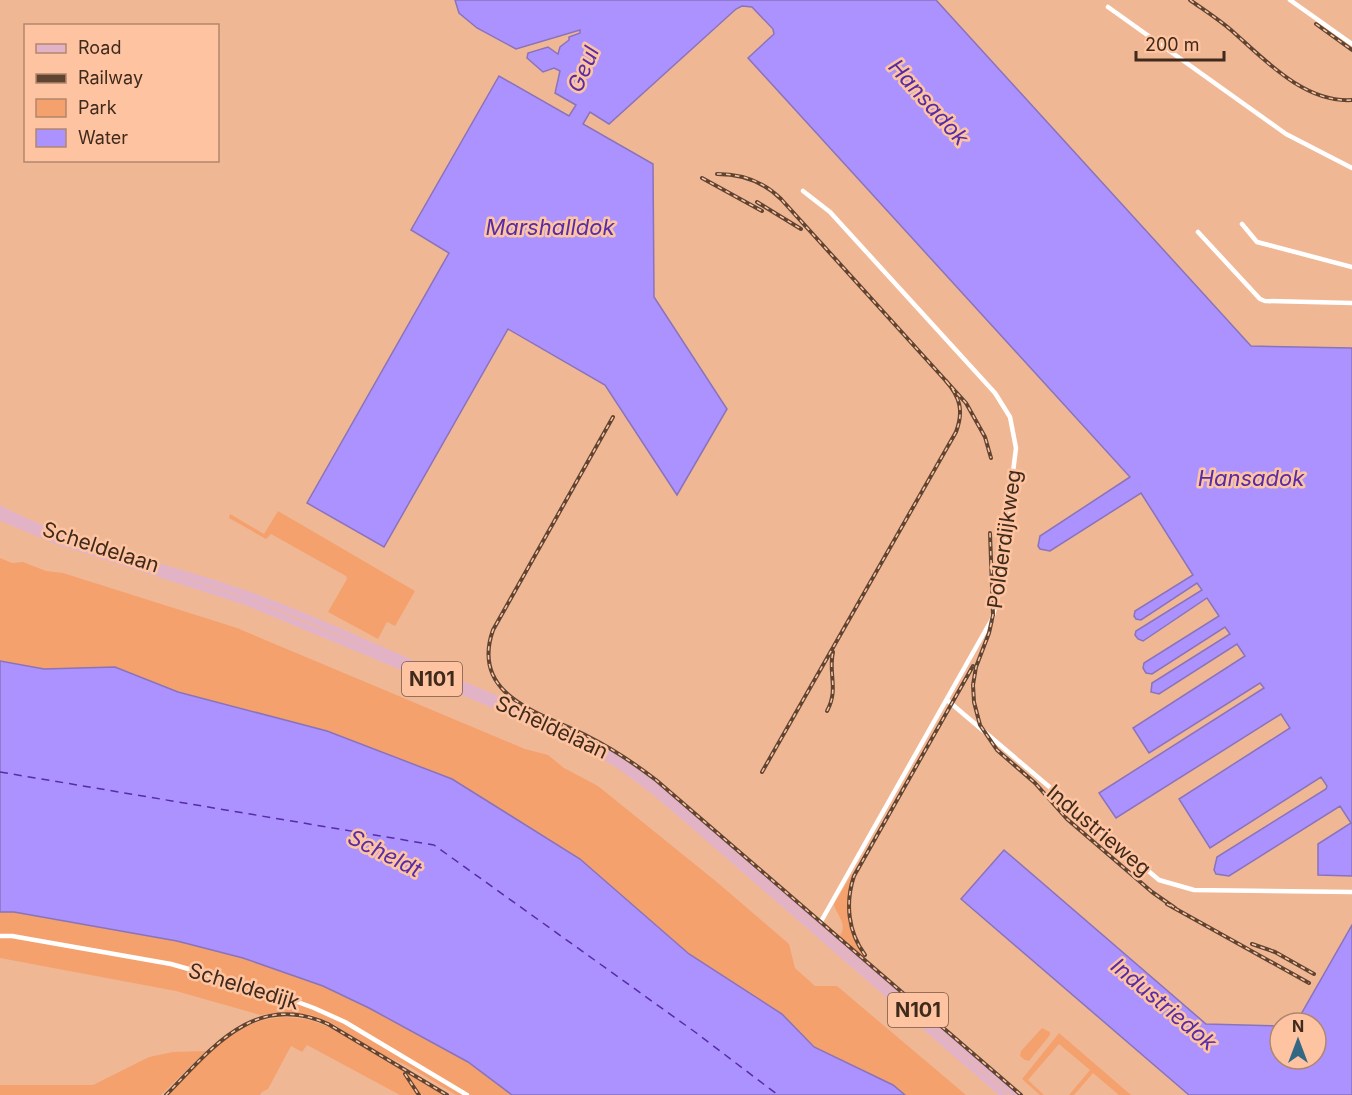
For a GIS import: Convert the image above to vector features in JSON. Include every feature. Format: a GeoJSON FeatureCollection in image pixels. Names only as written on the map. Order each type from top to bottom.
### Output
{"type":"FeatureCollection","features":[{"type":"Feature","properties":{"kind":"main road","name":"Scheldelaan"},"geometry":{"type":"LineString","coordinates":[[0,509],[99,552]]}},
{"type":"Feature","properties":{"kind":"main road","name":"Scheldelaan"},"geometry":{"type":"LineString","coordinates":[[0,517],[40,535],[188,579],[247,602],[438,678],[529,717],[592,749],[619,765],[658,794],[731,853],[1016,1095]]}},
{"type":"Feature","properties":{"kind":"main road","name":"Scheldelaan"},"geometry":{"type":"LineString","coordinates":[[818,927],[1004,1095]]}},
{"type":"Feature","properties":{"kind":"street"},"geometry":{"type":"LineString","coordinates":[[1290,0],[1352,44]]}},
{"type":"Feature","properties":{"kind":"street"},"geometry":{"type":"LineString","coordinates":[[1108,7],[1286,134],[1352,168]]}},
{"type":"Feature","properties":{"kind":"street","name":"Polderdijkweg"},"geometry":{"type":"LineString","coordinates":[[803,191],[830,212],[995,393],[1013,426],[1016,448],[1006,540],[992,619],[818,927]]}},
{"type":"Feature","properties":{"kind":"street"},"geometry":{"type":"LineString","coordinates":[[1242,224],[1257,242],[1352,267]]}},
{"type":"Feature","properties":{"kind":"street"},"geometry":{"type":"LineString","coordinates":[[1198,232],[1260,299],[1352,303]]}},
{"type":"Feature","properties":{"kind":"street","name":"Industrieweg"},"geometry":{"type":"LineString","coordinates":[[947,700],[1159,880],[1194,890],[1352,892]]}},
{"type":"Feature","properties":{"kind":"street","name":"Scheldedijk"},"geometry":{"type":"LineString","coordinates":[[0,936],[12,936],[149,959],[222,977],[273,993],[345,1022],[467,1095]]}},
{"type":"Feature","properties":{"kind":"green space"},"geometry":{"type":"Polygon","coordinates":[[[278,511],[415,591],[395,626],[387,622],[378,639],[328,612],[347,579],[346,576],[271,534],[266,539],[229,518],[230,514],[264,534],[278,511]]]}},
{"type":"Feature","properties":{"kind":"green space"},"geometry":{"type":"Polygon","coordinates":[[[0,558],[12,563],[23,562],[46,571],[63,573],[237,628],[525,749],[548,755],[564,768],[598,786],[789,944],[795,968],[815,986],[837,986],[966,1095],[905,1095],[893,1085],[814,1047],[782,1014],[689,954],[178,692],[115,667],[44,669],[0,661],[0,558]]]}},
{"type":"Feature","properties":{"kind":"green space"},"geometry":{"type":"Polygon","coordinates":[[[861,859],[851,884],[848,909],[857,945],[864,957],[840,936],[843,927],[834,904],[861,859]]]}},
{"type":"Feature","properties":{"kind":"green space"},"geometry":{"type":"Polygon","coordinates":[[[0,912],[14,912],[177,941],[243,958],[323,986],[369,1008],[468,1062],[512,1095],[456,1095],[408,1066],[381,1054],[333,1024],[312,1015],[285,1012],[260,1015],[176,991],[0,958],[0,912]]]}},
{"type":"Feature","properties":{"kind":"green space"},"geometry":{"type":"Polygon","coordinates":[[[285,1017],[306,1019],[327,1026],[444,1095],[423,1095],[418,1092],[417,1095],[400,1095],[307,1045],[302,1052],[291,1046],[268,1089],[260,1095],[169,1095],[206,1055],[234,1033],[266,1019],[285,1017]]]}},
{"type":"Feature","properties":{"kind":"green space"},"geometry":{"type":"Polygon","coordinates":[[[1042,1028],[1050,1032],[1050,1035],[1029,1061],[1025,1060],[1020,1056],[1021,1051],[1042,1028]]]}},
{"type":"Feature","properties":{"kind":"green space"},"geometry":{"type":"Polygon","coordinates":[[[1059,1033],[1131,1095],[1119,1095],[1093,1073],[1074,1095],[1069,1095],[1090,1070],[1059,1044],[1028,1080],[1044,1095],[1040,1095],[1022,1079],[1059,1033]]]}},
{"type":"Feature","properties":{"kind":"green space"},"geometry":{"type":"Polygon","coordinates":[[[206,1051],[161,1095],[0,1095],[0,1085],[93,1085],[149,1057],[173,1052],[206,1051]]]}},
{"type":"Feature","properties":{"kind":"water","name":"Hansadok"},"geometry":{"type":"Polygon","coordinates":[[[455,0],[936,0],[1251,346],[1352,348],[1352,876],[1318,875],[1318,844],[1351,823],[1340,806],[1229,876],[1216,874],[1214,870],[1217,857],[1326,789],[1327,786],[1321,777],[1210,848],[1179,799],[1290,728],[1281,714],[1116,818],[1099,793],[1264,688],[1260,683],[1149,753],[1133,728],[1245,656],[1237,644],[1159,694],[1151,692],[1152,683],[1230,634],[1225,627],[1152,674],[1146,673],[1143,668],[1144,663],[1219,616],[1207,598],[1143,641],[1135,635],[1136,631],[1202,590],[1197,583],[1141,620],[1134,616],[1135,611],[1193,575],[1141,493],[1050,551],[1040,549],[1038,546],[1040,536],[1130,477],[748,58],[774,34],[773,29],[752,7],[742,6],[736,9],[609,124],[590,112],[583,124],[653,164],[654,297],[727,409],[677,495],[605,385],[508,329],[384,547],[307,503],[449,253],[411,230],[499,76],[569,116],[576,105],[555,93],[560,71],[554,68],[543,72],[527,58],[528,53],[548,47],[558,54],[560,47],[569,40],[569,37],[580,33],[580,30],[516,49],[477,28],[459,13],[455,0]]]}},
{"type":"Feature","properties":{"kind":"water","name":"Scheldt"},"geometry":{"type":"Polygon","coordinates":[[[0,661],[44,669],[115,667],[178,692],[327,731],[452,779],[580,859],[689,954],[782,1014],[814,1047],[893,1085],[905,1095],[512,1095],[468,1062],[369,1008],[323,986],[243,958],[177,941],[14,912],[0,912],[0,661]]]}},
{"type":"Feature","properties":{"kind":"water","name":"Industriedok"},"geometry":{"type":"Polygon","coordinates":[[[1004,850],[1206,1024],[1268,1026],[1268,1071],[1328,1071],[1328,1011],[1303,1011],[1352,925],[1352,1095],[1189,1095],[961,899],[1004,850]]]}},
{"type":"Feature","properties":{"kind":"ferry route"},"geometry":{"type":"LineString","coordinates":[[0,772],[434,845],[695,1032],[778,1095]]}},
{"type":"Feature","properties":{"kind":"railway"},"geometry":{"type":"LineString","coordinates":[[1190,0],[1226,26],[1271,66],[1301,87],[1334,99],[1352,100]]}},
{"type":"Feature","properties":{"kind":"railway"},"geometry":{"type":"LineString","coordinates":[[1316,24],[1352,50]]}},
{"type":"Feature","properties":{"kind":"railway"},"geometry":{"type":"LineString","coordinates":[[717,174],[735,175],[759,183],[781,199],[966,403],[985,437],[991,458]]}},
{"type":"Feature","properties":{"kind":"railway"},"geometry":{"type":"LineString","coordinates":[[702,178],[762,211]]}},
{"type":"Feature","properties":{"kind":"railway"},"geometry":{"type":"LineString","coordinates":[[757,202],[801,229]]}},
{"type":"Feature","properties":{"kind":"railway"},"geometry":{"type":"LineString","coordinates":[[762,772],[956,432],[960,417],[959,405],[955,393],[946,381]]}},
{"type":"Feature","properties":{"kind":"railway"},"geometry":{"type":"LineString","coordinates":[[613,417],[493,630],[488,653],[492,672],[501,688],[533,711],[607,747],[656,780],[1021,1095]]}},
{"type":"Feature","properties":{"kind":"railway"},"geometry":{"type":"LineString","coordinates":[[990,533],[993,615],[976,667],[973,685],[974,702],[980,725],[997,750],[1035,783],[1067,819],[1152,892],[1175,908]]}},
{"type":"Feature","properties":{"kind":"railway"},"geometry":{"type":"LineString","coordinates":[[827,711],[833,688],[833,652]]}},
{"type":"Feature","properties":{"kind":"railway"},"geometry":{"type":"LineString","coordinates":[[865,955],[855,937],[850,917],[851,886],[854,876],[973,666]]}},
{"type":"Feature","properties":{"kind":"railway"},"geometry":{"type":"LineString","coordinates":[[1167,904],[1309,983]]}},
{"type":"Feature","properties":{"kind":"railway"},"geometry":{"type":"LineString","coordinates":[[1252,944],[1275,952],[1314,974]]}},
{"type":"Feature","properties":{"kind":"railway"},"geometry":{"type":"LineString","coordinates":[[166,1095],[218,1043],[257,1020],[278,1015],[302,1016],[328,1024],[447,1095]]}},
{"type":"Feature","properties":{"kind":"railway"},"geometry":{"type":"LineString","coordinates":[[405,1074],[419,1095]]}},
{"type":"Feature","properties":{"kind":"water label","name":"Geul"},"geometry":{"type":"Point","coordinates":[583,69]}},
{"type":"Feature","properties":{"kind":"water label","name":"Marshalldok"},"geometry":{"type":"Point","coordinates":[550,227]}}]}
